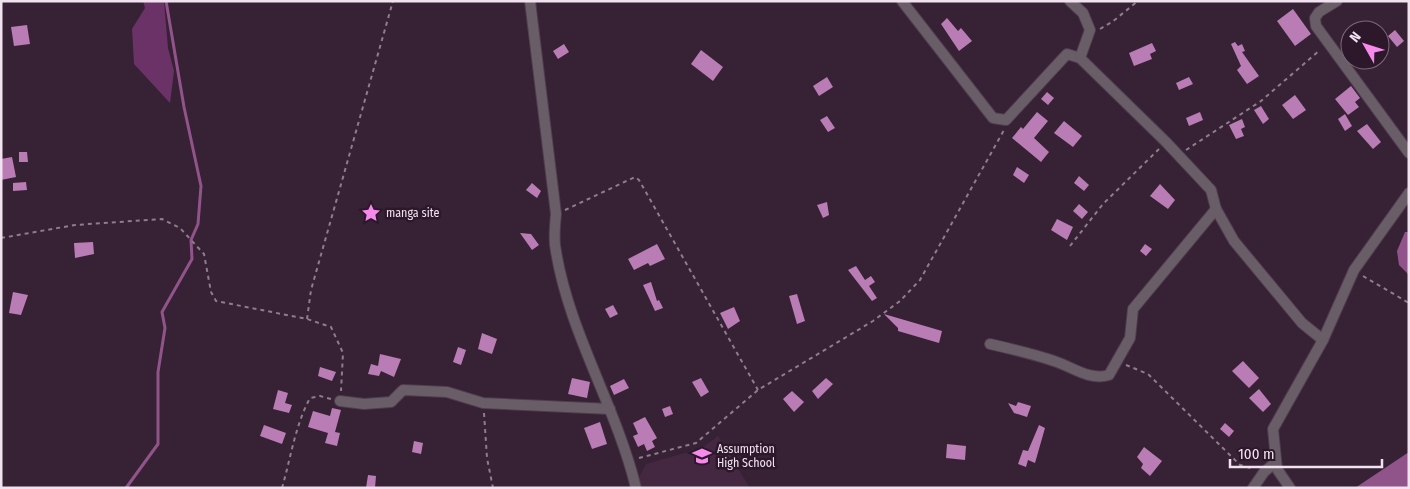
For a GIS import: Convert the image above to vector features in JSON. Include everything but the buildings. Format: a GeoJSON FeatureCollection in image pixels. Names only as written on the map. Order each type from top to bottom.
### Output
{"type":"FeatureCollection","features":[{"type":"Feature","properties":{"kind":"street"},"geometry":{"type":"LineString","coordinates":[[530,1],[556,214],[555,244],[572,315],[610,409],[629,461],[636,488]]}},
{"type":"Feature","properties":{"kind":"street"},"geometry":{"type":"LineString","coordinates":[[902,1],[993,118],[1006,120],[1067,54],[1080,58],[1166,142],[1211,190],[1216,209],[1234,241],[1302,323],[1323,340]]}},
{"type":"Feature","properties":{"kind":"street"},"geometry":{"type":"LineString","coordinates":[[1070,1],[1083,14],[1090,30],[1080,58]]}},
{"type":"Feature","properties":{"kind":"street"},"geometry":{"type":"LineString","coordinates":[[1337,1],[1319,12],[1315,18],[1316,26],[1409,153]]}},
{"type":"Feature","properties":{"kind":"street"},"geometry":{"type":"LineString","coordinates":[[1290,488],[1277,469],[1273,429],[1323,340],[1354,270],[1409,193]]}},
{"type":"Feature","properties":{"kind":"street"},"geometry":{"type":"LineString","coordinates":[[990,344],[1055,361],[1084,374],[1101,377],[1109,375],[1130,338],[1133,309],[1216,209]]}},
{"type":"Feature","properties":{"kind":"street"},"geometry":{"type":"LineString","coordinates":[[340,401],[364,404],[391,402],[403,390],[447,392],[484,403],[610,409]]}},
{"type":"Feature","properties":{"kind":"street"},"geometry":{"type":"LineString","coordinates":[[1253,488],[1264,472],[1276,462]]}},
{"type":"Feature","properties":{"kind":"path"},"geometry":{"type":"LineString","coordinates":[[307,319],[311,290],[393,1]]}},
{"type":"Feature","properties":{"kind":"path"},"geometry":{"type":"LineString","coordinates":[[1090,30],[1102,28],[1138,1]]}},
{"type":"Feature","properties":{"kind":"path"},"geometry":{"type":"LineString","coordinates":[[1179,156],[1261,101],[1328,44]]}},
{"type":"Feature","properties":{"kind":"path"},"geometry":{"type":"LineString","coordinates":[[629,461],[696,443],[758,390],[873,321],[900,301],[920,280],[955,214],[1004,132],[1006,120]]}},
{"type":"Feature","properties":{"kind":"path"},"geometry":{"type":"LineString","coordinates":[[1070,246],[1103,204],[1166,142]]}},
{"type":"Feature","properties":{"kind":"path"},"geometry":{"type":"LineString","coordinates":[[556,214],[623,181],[635,177],[639,180],[758,390]]}},
{"type":"Feature","properties":{"kind":"path"},"geometry":{"type":"LineString","coordinates":[[1,238],[75,225],[162,219],[180,228],[204,254],[211,292],[216,301],[307,319],[331,327],[343,353],[340,401],[320,396],[310,398],[295,438],[282,488]]}},
{"type":"Feature","properties":{"kind":"path"},"geometry":{"type":"LineString","coordinates":[[1354,270],[1409,304]]}},
{"type":"Feature","properties":{"kind":"path"},"geometry":{"type":"LineString","coordinates":[[1117,360],[1148,374],[1240,465],[1264,472]]}},
{"type":"Feature","properties":{"kind":"path"},"geometry":{"type":"LineString","coordinates":[[484,403],[487,458],[493,488]]}},
{"type":"Feature","properties":{"kind":"shaded area"},"geometry":{"type":"Polygon","coordinates":[[[143,1],[164,1],[168,48],[174,71],[170,103],[134,64],[132,29],[145,8],[143,1]]]}},
{"type":"Feature","properties":{"kind":"shaded area"},"geometry":{"type":"Polygon","coordinates":[[[1405,232],[1409,232],[1409,275],[1399,265],[1397,251],[1405,232]]]}},
{"type":"Feature","properties":{"kind":"shaded area","name":"Assumption High School"},"geometry":{"type":"Polygon","coordinates":[[[718,436],[750,488],[642,488],[639,477],[646,464],[702,448],[718,436]]]}},
{"type":"Feature","properties":{"kind":"shaded area"},"geometry":{"type":"Polygon","coordinates":[[[1409,452],[1409,488],[1355,488],[1409,452]]]}},
{"type":"Feature","properties":{"kind":"waterway"},"geometry":{"type":"LineString","coordinates":[[126,488],[158,444],[158,372],[165,328],[162,312],[192,259],[191,240],[198,224],[201,186],[184,107],[166,1]]}},
{"type":"Feature","properties":{"kind":"place","name":"manga site"},"geometry":{"type":"Point","coordinates":[371,213]}},
{"type":"Feature","properties":{"kind":"place","name":"Assumption High School"},"geometry":{"type":"Point","coordinates":[702,456]}}]}
